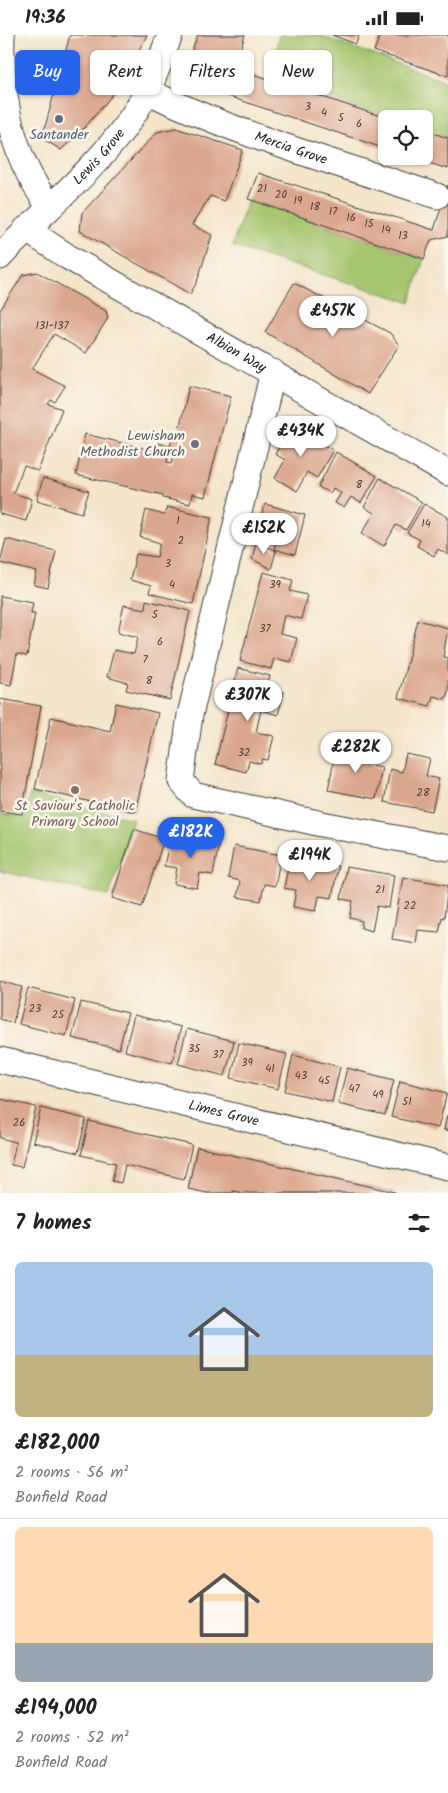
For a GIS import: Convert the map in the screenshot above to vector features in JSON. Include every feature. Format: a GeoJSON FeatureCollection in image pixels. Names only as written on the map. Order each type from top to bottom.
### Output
{"type":"FeatureCollection","features":[{"type":"Feature","properties":{"kind":"street"},"geometry":{"type":"LineString","coordinates":[[2,35],[1,76],[5,108],[11,132],[27,173],[50,207]]}},
{"type":"Feature","properties":{"kind":"street","name":"Lewis Grove"},"geometry":{"type":"LineString","coordinates":[[161,57],[170,35]]}},
{"type":"Feature","properties":{"kind":"street","name":"Lewis Grove"},"geometry":{"type":"LineString","coordinates":[[0,257],[109,146],[131,118],[145,95]]}},
{"type":"Feature","properties":{"kind":"street","name":"Mercia Grove"},"geometry":{"type":"LineString","coordinates":[[156,95],[196,113],[260,137],[437,196]]}},
{"type":"Feature","properties":{"kind":"street","name":"Albion Way"},"geometry":{"type":"LineString","coordinates":[[26,229],[76,261],[448,473]]}},
{"type":"Feature","properties":{"kind":"street"},"geometry":{"type":"LineString","coordinates":[[273,372],[190,715],[180,775],[181,781],[193,795],[322,824],[448,848]]}},
{"type":"Feature","properties":{"kind":"street","name":"Limes Grove"},"geometry":{"type":"LineString","coordinates":[[0,1060],[448,1167]]}},
{"type":"Feature","properties":{"kind":"green space"},"geometry":{"type":"Polygon","coordinates":[[[279,35],[319,35],[448,82],[448,138],[433,133],[433,110],[378,110],[378,114],[322,95],[332,95],[332,50],[276,50],[279,35]]]}},
{"type":"Feature","properties":{"kind":"green space"},"geometry":{"type":"Polygon","coordinates":[[[248,199],[424,259],[410,302],[232,246],[248,199]]]}},
{"type":"Feature","properties":{"kind":"green space"},"geometry":{"type":"Polygon","coordinates":[[[30,794],[133,819],[109,896],[0,871],[0,813],[24,818],[30,794]]]}},
{"type":"Feature","properties":{"kind":"building"},"geometry":{"type":"Polygon","coordinates":[[[70,35],[147,35],[139,50],[90,50],[90,95],[112,95],[86,126],[61,150],[42,138],[54,95],[80,95],[80,50],[66,50],[70,35]]]}},
{"type":"Feature","properties":{"kind":"building"},"geometry":{"type":"Polygon","coordinates":[[[198,35],[245,35],[240,50],[192,50],[198,35]]]}},
{"type":"Feature","properties":{"kind":"building"},"geometry":{"type":"Polygon","coordinates":[[[332,35],[359,35],[356,44],[332,35]]]}},
{"type":"Feature","properties":{"kind":"building"},"geometry":{"type":"Polygon","coordinates":[[[380,35],[448,35],[448,76],[374,51],[380,35]]]}},
{"type":"Feature","properties":{"kind":"building"},"geometry":{"type":"Polygon","coordinates":[[[254,74],[264,78],[264,95],[317,95],[378,115],[378,146],[224,95],[254,95],[254,74]]]}},
{"type":"Feature","properties":{"kind":"building"},"geometry":{"type":"Polygon","coordinates":[[[176,128],[243,150],[224,201],[210,196],[192,225],[212,235],[197,282],[190,294],[80,231],[82,213],[157,132],[176,128]]]}},
{"type":"Feature","properties":{"kind":"building"},"geometry":{"type":"Polygon","coordinates":[[[433,133],[448,138],[448,169],[433,164],[433,133]]]}},
{"type":"Feature","properties":{"kind":"building"},"geometry":{"type":"Polygon","coordinates":[[[258,173],[434,230],[448,185],[448,236],[431,240],[424,259],[248,199],[258,173]]]}},
{"type":"Feature","properties":{"kind":"building"},"geometry":{"type":"Polygon","coordinates":[[[37,272],[106,311],[108,318],[86,353],[54,334],[32,369],[65,386],[55,402],[51,400],[48,404],[62,409],[38,471],[24,466],[13,493],[32,499],[26,521],[0,514],[0,310],[23,275],[37,272]]]}},
{"type":"Feature","properties":{"kind":"building"},"geometry":{"type":"Polygon","coordinates":[[[294,283],[390,333],[399,345],[368,394],[265,332],[294,283]]]}},
{"type":"Feature","properties":{"kind":"building","name":"Lewisham Methodist Church"},"geometry":{"type":"Polygon","coordinates":[[[189,386],[231,396],[205,497],[192,494],[190,504],[163,498],[163,495],[76,475],[85,434],[155,451],[157,443],[170,446],[173,433],[178,434],[189,386]],[[170,446],[167,462],[172,463],[176,447],[170,446]]]}},
{"type":"Feature","properties":{"kind":"building"},"geometry":{"type":"Polygon","coordinates":[[[291,427],[333,450],[317,478],[307,472],[297,491],[275,478],[285,460],[275,454],[291,427]]]}},
{"type":"Feature","properties":{"kind":"building"},"geometry":{"type":"Polygon","coordinates":[[[336,452],[377,476],[361,503],[351,497],[344,508],[335,503],[341,493],[333,488],[330,493],[318,487],[336,452]]]}},
{"type":"Feature","properties":{"kind":"building"},"geometry":{"type":"Polygon","coordinates":[[[43,478],[89,491],[82,513],[37,500],[43,478]]]}},
{"type":"Feature","properties":{"kind":"building"},"geometry":{"type":"Polygon","coordinates":[[[380,478],[422,502],[406,530],[396,525],[384,546],[362,533],[374,513],[364,507],[380,478]]]}},
{"type":"Feature","properties":{"kind":"building"},"geometry":{"type":"Polygon","coordinates":[[[265,504],[305,515],[295,555],[274,549],[282,522],[261,517],[265,504]]]}},
{"type":"Feature","properties":{"kind":"building"},"geometry":{"type":"Polygon","coordinates":[[[424,504],[448,517],[448,555],[438,549],[434,556],[417,546],[420,540],[407,533],[424,504]]]}},
{"type":"Feature","properties":{"kind":"building"},"geometry":{"type":"Polygon","coordinates":[[[167,507],[212,517],[193,604],[149,593],[151,586],[130,580],[136,554],[157,557],[160,543],[140,537],[146,510],[164,515],[167,507]]]}},
{"type":"Feature","properties":{"kind":"building"},"geometry":{"type":"Polygon","coordinates":[[[6,539],[56,551],[48,588],[34,585],[37,572],[0,563],[6,539]]]}},
{"type":"Feature","properties":{"kind":"building"},"geometry":{"type":"Polygon","coordinates":[[[256,542],[276,551],[271,569],[252,559],[256,542]]]}},
{"type":"Feature","properties":{"kind":"building"},"geometry":{"type":"Polygon","coordinates":[[[263,572],[293,580],[290,591],[307,595],[301,619],[284,615],[280,634],[297,638],[291,662],[274,658],[271,669],[240,661],[263,572]]]}},
{"type":"Feature","properties":{"kind":"building"},"geometry":{"type":"Polygon","coordinates":[[[0,596],[33,602],[31,613],[35,613],[27,656],[17,654],[11,685],[0,683],[0,596]]]}},
{"type":"Feature","properties":{"kind":"building"},"geometry":{"type":"Polygon","coordinates":[[[146,600],[190,611],[170,700],[126,690],[128,683],[107,677],[114,650],[134,654],[136,646],[138,637],[118,632],[124,605],[145,609],[146,600]]]}},
{"type":"Feature","properties":{"kind":"building"},"geometry":{"type":"Polygon","coordinates":[[[418,620],[448,628],[443,657],[448,658],[448,692],[445,699],[433,696],[430,706],[398,698],[418,620]]]}},
{"type":"Feature","properties":{"kind":"building"},"geometry":{"type":"Polygon","coordinates":[[[238,668],[270,676],[267,688],[284,692],[278,715],[261,710],[256,732],[274,736],[268,760],[262,759],[261,764],[249,761],[246,772],[215,764],[238,668]]]}},
{"type":"Feature","properties":{"kind":"building"},"geometry":{"type":"Polygon","coordinates":[[[0,699],[41,706],[22,814],[0,811],[0,699]]]}},
{"type":"Feature","properties":{"kind":"building"},"geometry":{"type":"Polygon","coordinates":[[[116,703],[158,713],[135,812],[35,789],[51,717],[110,731],[116,703]]]}},
{"type":"Feature","properties":{"kind":"building"},"geometry":{"type":"Polygon","coordinates":[[[350,744],[374,749],[371,765],[382,767],[376,799],[328,790],[334,759],[347,761],[350,744]]]}},
{"type":"Feature","properties":{"kind":"building"},"geometry":{"type":"Polygon","coordinates":[[[406,754],[430,759],[426,776],[439,779],[432,811],[384,802],[390,769],[402,772],[406,754]]]}},
{"type":"Feature","properties":{"kind":"building"},"geometry":{"type":"Polygon","coordinates":[[[134,829],[164,839],[142,907],[112,898],[134,829]]]}},
{"type":"Feature","properties":{"kind":"building"},"geometry":{"type":"Polygon","coordinates":[[[171,834],[219,843],[213,875],[200,873],[197,888],[174,884],[177,868],[164,866],[171,834]]]}},
{"type":"Feature","properties":{"kind":"building"},"geometry":{"type":"Polygon","coordinates":[[[234,846],[281,855],[275,886],[264,884],[261,901],[237,897],[240,881],[228,878],[234,846]]]}},
{"type":"Feature","properties":{"kind":"building"},"geometry":{"type":"Polygon","coordinates":[[[290,856],[338,866],[332,898],[319,896],[316,911],[293,907],[296,890],[284,888],[290,856]]]}},
{"type":"Feature","properties":{"kind":"building"},"geometry":{"type":"Polygon","coordinates":[[[346,867],[394,875],[389,908],[377,906],[372,931],[361,928],[362,921],[350,918],[353,901],[341,899],[346,867]]]}},
{"type":"Feature","properties":{"kind":"building"},"geometry":{"type":"Polygon","coordinates":[[[403,877],[448,885],[444,918],[442,917],[439,932],[418,930],[416,943],[392,939],[403,877]]]}},
{"type":"Feature","properties":{"kind":"building"},"geometry":{"type":"Polygon","coordinates":[[[0,981],[22,987],[13,1023],[0,1019],[0,981]]]}},
{"type":"Feature","properties":{"kind":"building"},"geometry":{"type":"Polygon","coordinates":[[[28,988],[75,1000],[66,1036],[19,1024],[28,988]]]}},
{"type":"Feature","properties":{"kind":"building"},"geometry":{"type":"Polygon","coordinates":[[[81,1002],[128,1013],[119,1049],[72,1038],[81,1002]]]}},
{"type":"Feature","properties":{"kind":"building"},"geometry":{"type":"Polygon","coordinates":[[[134,1015],[181,1027],[172,1063],[125,1051],[134,1015]]]}},
{"type":"Feature","properties":{"kind":"building"},"geometry":{"type":"Polygon","coordinates":[[[187,1029],[234,1041],[225,1076],[178,1064],[187,1029]]]}},
{"type":"Feature","properties":{"kind":"building"},"geometry":{"type":"Polygon","coordinates":[[[239,1043],[287,1054],[278,1089],[231,1078],[239,1043]]]}},
{"type":"Feature","properties":{"kind":"building"},"geometry":{"type":"Polygon","coordinates":[[[293,1055],[340,1067],[332,1102],[285,1091],[293,1055]]]}},
{"type":"Feature","properties":{"kind":"building"},"geometry":{"type":"Polygon","coordinates":[[[347,1068],[394,1080],[385,1115],[338,1104],[347,1068]]]}},
{"type":"Feature","properties":{"kind":"building"},"geometry":{"type":"Polygon","coordinates":[[[400,1081],[447,1093],[438,1128],[391,1117],[400,1081]]]}},
{"type":"Feature","properties":{"kind":"building"},"geometry":{"type":"Polygon","coordinates":[[[0,1099],[36,1107],[22,1167],[11,1165],[16,1142],[0,1138],[0,1099]]]}},
{"type":"Feature","properties":{"kind":"building"},"geometry":{"type":"Polygon","coordinates":[[[41,1108],[86,1119],[78,1153],[33,1142],[41,1108]]]}},
{"type":"Feature","properties":{"kind":"building"},"geometry":{"type":"Polygon","coordinates":[[[448,1115],[448,1131],[444,1130],[448,1115]]]}},
{"type":"Feature","properties":{"kind":"building"},"geometry":{"type":"Polygon","coordinates":[[[89,1121],[192,1145],[184,1179],[125,1165],[121,1183],[112,1181],[116,1163],[81,1155],[89,1121]]]}},
{"type":"Feature","properties":{"kind":"building"},"geometry":{"type":"Polygon","coordinates":[[[197,1147],[395,1193],[243,1193],[233,1191],[233,1193],[207,1193],[188,1189],[197,1147]]]}},
{"type":"Feature","properties":{"kind":"place","name":"Santander"},"geometry":{"type":"Point","coordinates":[59,119]}},
{"type":"Feature","properties":{"kind":"place","name":"Lewisham Methodist Church"},"geometry":{"type":"Point","coordinates":[195,444]}},
{"type":"Feature","properties":{"kind":"place","name":"St Saviour's Catholic Primary School"},"geometry":{"type":"Point","coordinates":[75,790]}}]}
